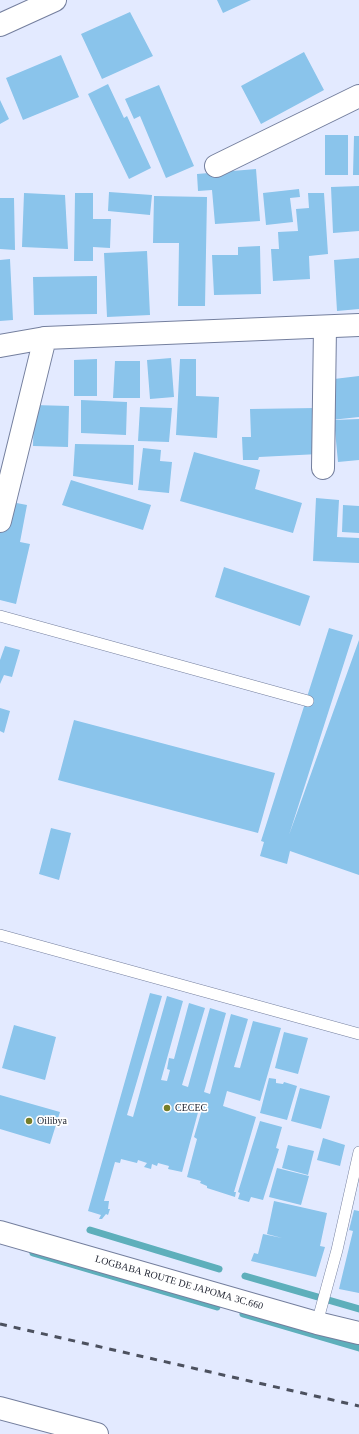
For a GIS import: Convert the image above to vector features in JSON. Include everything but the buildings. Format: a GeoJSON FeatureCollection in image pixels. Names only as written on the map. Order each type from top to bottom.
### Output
{"type":"FeatureCollection","features":[{"type":"Feature","properties":{"kind":"street"},"geometry":{"type":"LineString","coordinates":[[0,25],[55,0]]}},
{"type":"Feature","properties":{"kind":"street"},"geometry":{"type":"LineString","coordinates":[[216,166],[359,96]]}},
{"type":"Feature","properties":{"kind":"street"},"geometry":{"type":"LineString","coordinates":[[0,346],[45,338],[359,325]]}},
{"type":"Feature","properties":{"kind":"street"},"geometry":{"type":"LineString","coordinates":[[323,468],[325,326]]}},
{"type":"Feature","properties":{"kind":"street"},"geometry":{"type":"LineString","coordinates":[[0,521],[45,338]]}},
{"type":"Feature","properties":{"kind":"street","name":"LOGBABA ROUTE DE JAPOMA 3C.660"},"geometry":{"type":"LineString","coordinates":[[0,1232],[317,1323],[359,1333]]}},
{"type":"Feature","properties":{"kind":"street"},"geometry":{"type":"LineString","coordinates":[[0,1408],[97,1434]]}},
{"type":"Feature","properties":{"kind":"lane"},"geometry":{"type":"LineString","coordinates":[[0,616],[308,701]]}},
{"type":"Feature","properties":{"kind":"lane"},"geometry":{"type":"LineString","coordinates":[[0,934],[359,1034]]}},
{"type":"Feature","properties":{"kind":"lane"},"geometry":{"type":"LineString","coordinates":[[317,1323],[337,1250],[359,1152]]}},
{"type":"Feature","properties":{"kind":"waterway"},"geometry":{"type":"LineString","coordinates":[[90,1230],[219,1269]]}},
{"type":"Feature","properties":{"kind":"waterway"},"geometry":{"type":"LineString","coordinates":[[33,1253],[217,1307]]}},
{"type":"Feature","properties":{"kind":"waterway"},"geometry":{"type":"LineString","coordinates":[[245,1276],[359,1309]]}},
{"type":"Feature","properties":{"kind":"waterway"},"geometry":{"type":"LineString","coordinates":[[243,1314],[359,1348]]}},
{"type":"Feature","properties":{"kind":"railway"},"geometry":{"type":"LineString","coordinates":[[0,1324],[359,1406]]}},
{"type":"Feature","properties":{"kind":"place","name":"CECEC"},"geometry":{"type":"Point","coordinates":[167,1108]}},
{"type":"Feature","properties":{"kind":"place","name":"Oilibya"},"geometry":{"type":"Point","coordinates":[29,1121]}}]}
